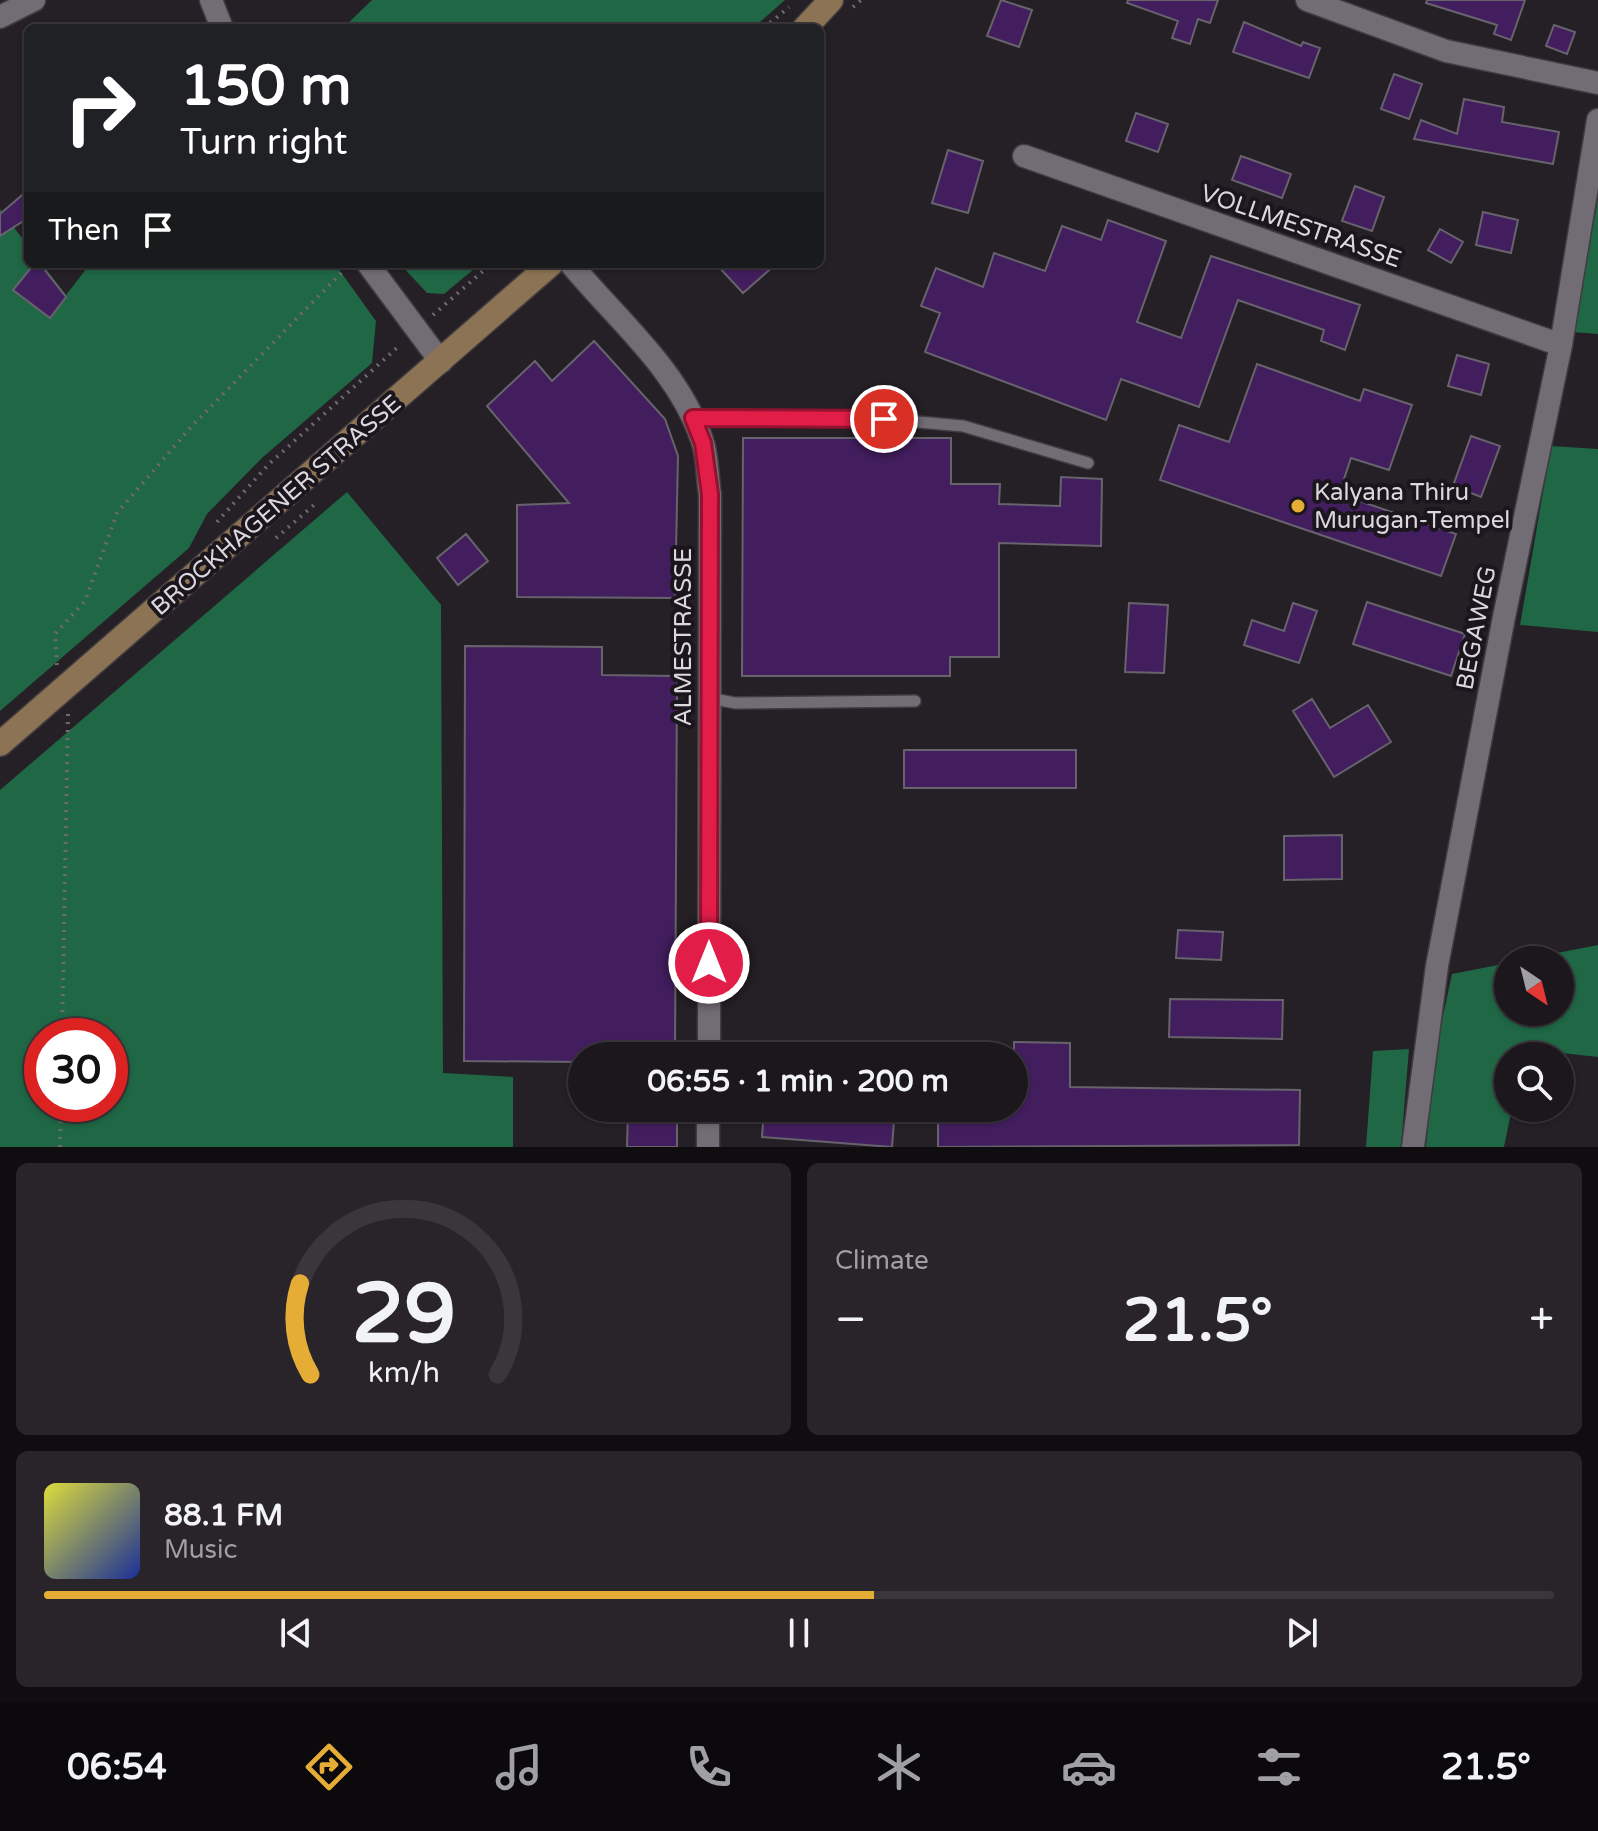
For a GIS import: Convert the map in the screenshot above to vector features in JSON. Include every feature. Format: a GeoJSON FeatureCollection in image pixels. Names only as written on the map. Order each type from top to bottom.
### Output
{"type":"FeatureCollection","features":[{"type":"Feature","properties":{"kind":"main road"},"geometry":{"type":"LineString","coordinates":[[809,24],[831,0]]}},
{"type":"Feature","properties":{"kind":"main road","name":"BROCKHAGENER STRASSE"},"geometry":{"type":"LineString","coordinates":[[0,744],[547,268]]}},
{"type":"Feature","properties":{"kind":"street"},"geometry":{"type":"LineString","coordinates":[[0,17],[34,0]]}},
{"type":"Feature","properties":{"kind":"street"},"geometry":{"type":"LineString","coordinates":[[211,0],[220,24]]}},
{"type":"Feature","properties":{"kind":"street"},"geometry":{"type":"LineString","coordinates":[[1307,0],[1446,51],[1598,83]]}},
{"type":"Feature","properties":{"kind":"street","name":"BEGAWEG"},"geometry":{"type":"LineString","coordinates":[[1413,1147],[1437,966],[1504,617],[1561,345],[1598,120]]}},
{"type":"Feature","properties":{"kind":"street","name":"VOLLMESTRASSE"},"geometry":{"type":"LineString","coordinates":[[1024,156],[1561,345]]}},
{"type":"Feature","properties":{"kind":"street"},"geometry":{"type":"LineString","coordinates":[[371,268],[441,362]]}},
{"type":"Feature","properties":{"kind":"street","name":"ALMESTRASSE"},"geometry":{"type":"LineString","coordinates":[[575,268],[652,355],[686,401],[703,443],[710,494],[709,1042]]}},
{"type":"Feature","properties":{"kind":"street"},"geometry":{"type":"LineString","coordinates":[[708,1122],[708,1147]]}},
{"type":"Feature","properties":{"kind":"lane"},"geometry":{"type":"LineString","coordinates":[[693,418],[884,419],[963,426],[1088,463]]}},
{"type":"Feature","properties":{"kind":"lane"},"geometry":{"type":"LineString","coordinates":[[709,698],[735,703],[915,701]]}},
{"type":"Feature","properties":{"kind":"path"},"geometry":{"type":"LineString","coordinates":[[769,24],[797,0]]}},
{"type":"Feature","properties":{"kind":"path"},"geometry":{"type":"LineString","coordinates":[[70,663],[58,673],[55,634],[85,601],[117,513],[191,427],[346,268]]}},
{"type":"Feature","properties":{"kind":"path"},"geometry":{"type":"LineString","coordinates":[[214,527],[268,465],[486,268]]}},
{"type":"Feature","properties":{"kind":"path"},"geometry":{"type":"LineString","coordinates":[[59,693],[68,707],[62,1018]]}},
{"type":"Feature","properties":{"kind":"path"},"geometry":{"type":"LineString","coordinates":[[60,1147],[61,1122]]}},
{"type":"Feature","properties":{"kind":"green space"},"geometry":{"type":"Polygon","coordinates":[[[372,0],[785,0],[758,24],[347,24],[372,0]]]}},
{"type":"Feature","properties":{"kind":"green space"},"geometry":{"type":"Polygon","coordinates":[[[1598,199],[1598,334],[1572,332],[1598,199]]]}},
{"type":"Feature","properties":{"kind":"green space"},"geometry":{"type":"Polygon","coordinates":[[[0,209],[24,241],[24,268],[45,268],[66,295],[87,268],[338,268],[376,321],[372,363],[262,458],[207,514],[189,548],[0,711],[0,209]]]}},
{"type":"Feature","properties":{"kind":"green space"},"geometry":{"type":"Polygon","coordinates":[[[404,268],[475,268],[444,294],[427,293],[404,268]]]}},
{"type":"Feature","properties":{"kind":"green space"},"geometry":{"type":"Polygon","coordinates":[[[1551,446],[1598,449],[1598,632],[1520,625],[1551,446]]]}},
{"type":"Feature","properties":{"kind":"green space"},"geometry":{"type":"Polygon","coordinates":[[[347,492],[441,605],[443,1073],[513,1077],[513,1147],[0,1147],[0,790],[347,492]]]}},
{"type":"Feature","properties":{"kind":"green space"},"geometry":{"type":"Polygon","coordinates":[[[1598,945],[1598,1057],[1574,1054],[1574,1042],[1494,1042],[1494,1122],[1509,1122],[1504,1147],[1426,1147],[1436,1048],[1452,974],[1494,966],[1494,1026],[1574,1026],[1574,950],[1598,945]]]}},
{"type":"Feature","properties":{"kind":"green space"},"geometry":{"type":"Polygon","coordinates":[[[1409,1049],[1401,1147],[1366,1147],[1373,1051],[1409,1049]]]}},
{"type":"Feature","properties":{"kind":"building"},"geometry":{"type":"Polygon","coordinates":[[[1001,0],[1032,10],[1019,47],[987,36],[1001,0]]]}},
{"type":"Feature","properties":{"kind":"building"},"geometry":{"type":"Polygon","coordinates":[[[1128,0],[1218,0],[1210,23],[1198,19],[1190,44],[1172,38],[1178,21],[1127,3],[1128,0]]]}},
{"type":"Feature","properties":{"kind":"building"},"geometry":{"type":"Polygon","coordinates":[[[1427,0],[1525,0],[1511,40],[1494,34],[1497,25],[1426,3],[1427,0]]]}},
{"type":"Feature","properties":{"kind":"building"},"geometry":{"type":"Polygon","coordinates":[[[1244,22],[1301,46],[1303,42],[1320,48],[1309,78],[1233,52],[1244,22]]]}},
{"type":"Feature","properties":{"kind":"building"},"geometry":{"type":"Polygon","coordinates":[[[1554,25],[1575,32],[1567,54],[1546,46],[1554,25]]]}},
{"type":"Feature","properties":{"kind":"building"},"geometry":{"type":"Polygon","coordinates":[[[1394,74],[1422,84],[1409,119],[1381,109],[1394,74]]]}},
{"type":"Feature","properties":{"kind":"building"},"geometry":{"type":"Polygon","coordinates":[[[1464,99],[1504,107],[1502,122],[1559,132],[1553,164],[1414,139],[1421,120],[1457,134],[1464,99]]]}},
{"type":"Feature","properties":{"kind":"building"},"geometry":{"type":"Polygon","coordinates":[[[1136,113],[1168,124],[1158,152],[1126,141],[1136,113]]]}},
{"type":"Feature","properties":{"kind":"building"},"geometry":{"type":"Polygon","coordinates":[[[948,150],[983,161],[968,213],[932,203],[948,150]]]}},
{"type":"Feature","properties":{"kind":"building"},"geometry":{"type":"Polygon","coordinates":[[[1241,156],[1291,174],[1282,198],[1232,180],[1241,156]]]}},
{"type":"Feature","properties":{"kind":"building"},"geometry":{"type":"Polygon","coordinates":[[[1355,186],[1384,197],[1372,231],[1342,221],[1355,186]]]}},
{"type":"Feature","properties":{"kind":"building"},"geometry":{"type":"Polygon","coordinates":[[[24,193],[24,221],[0,236],[0,214],[24,193]]]}},
{"type":"Feature","properties":{"kind":"building"},"geometry":{"type":"Polygon","coordinates":[[[1483,212],[1518,220],[1511,253],[1476,245],[1483,212]]]}},
{"type":"Feature","properties":{"kind":"building"},"geometry":{"type":"Polygon","coordinates":[[[1108,220],[1166,241],[1137,322],[1181,338],[1211,256],[1360,305],[1345,350],[1321,341],[1324,330],[1238,300],[1199,407],[1121,379],[1106,420],[925,352],[940,313],[921,306],[936,268],[983,287],[994,253],[1045,271],[1062,226],[1101,240],[1108,220]]]}},
{"type":"Feature","properties":{"kind":"building"},"geometry":{"type":"Polygon","coordinates":[[[1440,229],[1463,242],[1451,263],[1428,250],[1440,229]]]}},
{"type":"Feature","properties":{"kind":"building"},"geometry":{"type":"Polygon","coordinates":[[[31,268],[43,268],[66,297],[50,318],[13,290],[31,268]]]}},
{"type":"Feature","properties":{"kind":"building"},"geometry":{"type":"Polygon","coordinates":[[[720,268],[771,268],[743,293],[720,268]]]}},
{"type":"Feature","properties":{"kind":"building"},"geometry":{"type":"Polygon","coordinates":[[[594,341],[665,419],[678,456],[675,598],[517,597],[517,505],[569,503],[487,406],[535,361],[552,381],[594,341]]]}},
{"type":"Feature","properties":{"kind":"building"},"geometry":{"type":"Polygon","coordinates":[[[1457,355],[1489,364],[1481,395],[1448,386],[1457,355]]]}},
{"type":"Feature","properties":{"kind":"building"},"geometry":{"type":"Polygon","coordinates":[[[1257,364],[1360,401],[1364,389],[1412,405],[1389,470],[1351,458],[1339,494],[1456,534],[1441,576],[1160,480],[1179,425],[1229,442],[1257,364]]]}},
{"type":"Feature","properties":{"kind":"building"},"geometry":{"type":"Polygon","coordinates":[[[1471,436],[1500,446],[1481,497],[1453,486],[1471,436]]]}},
{"type":"Feature","properties":{"kind":"building"},"geometry":{"type":"Polygon","coordinates":[[[743,438],[951,438],[951,484],[1000,484],[999,504],[1060,506],[1061,477],[1102,479],[1101,546],[999,543],[999,657],[950,657],[950,676],[742,676],[743,438]]]}},
{"type":"Feature","properties":{"kind":"building"},"geometry":{"type":"Polygon","coordinates":[[[466,534],[488,561],[458,585],[437,558],[466,534]]]}},
{"type":"Feature","properties":{"kind":"building"},"geometry":{"type":"Polygon","coordinates":[[[1367,602],[1465,634],[1451,676],[1353,644],[1367,602]]]}},
{"type":"Feature","properties":{"kind":"building"},"geometry":{"type":"Polygon","coordinates":[[[1129,603],[1168,605],[1164,673],[1125,672],[1129,603]]]}},
{"type":"Feature","properties":{"kind":"building"},"geometry":{"type":"Polygon","coordinates":[[[1293,603],[1317,611],[1299,663],[1244,645],[1252,620],[1284,631],[1293,603]]]}},
{"type":"Feature","properties":{"kind":"building"},"geometry":{"type":"Polygon","coordinates":[[[465,646],[602,647],[602,675],[677,676],[675,1042],[568,1042],[568,1062],[464,1061],[465,646]]]}},
{"type":"Feature","properties":{"kind":"building"},"geometry":{"type":"Polygon","coordinates":[[[1312,699],[1330,728],[1368,705],[1391,742],[1334,777],[1293,711],[1312,699]]]}},
{"type":"Feature","properties":{"kind":"building"},"geometry":{"type":"Polygon","coordinates":[[[904,750],[1076,750],[1076,788],[904,788],[904,750]]]}},
{"type":"Feature","properties":{"kind":"building"},"geometry":{"type":"Polygon","coordinates":[[[1342,835],[1342,879],[1284,880],[1284,836],[1342,835]]]}},
{"type":"Feature","properties":{"kind":"building"},"geometry":{"type":"Polygon","coordinates":[[[1178,930],[1223,932],[1221,960],[1176,958],[1178,930]]]}},
{"type":"Feature","properties":{"kind":"building"},"geometry":{"type":"Polygon","coordinates":[[[1170,999],[1283,1000],[1282,1039],[1169,1037],[1170,999]]]}},
{"type":"Feature","properties":{"kind":"building"},"geometry":{"type":"Polygon","coordinates":[[[1028,1042],[1070,1043],[1070,1087],[1300,1090],[1299,1145],[938,1147],[938,1122],[1028,1122],[1028,1042]]]}},
{"type":"Feature","properties":{"kind":"building"},"geometry":{"type":"Polygon","coordinates":[[[628,1122],[677,1122],[677,1147],[627,1147],[628,1122]]]}},
{"type":"Feature","properties":{"kind":"building"},"geometry":{"type":"Polygon","coordinates":[[[763,1122],[894,1122],[892,1147],[762,1137],[763,1122]]]}},
{"type":"Feature","properties":{"kind":"place","name":"Kalyana Thiru Murugan-Tempel"},"geometry":{"type":"Point","coordinates":[1298,506]}},
{"type":"Feature","properties":{"kind":"route"},"geometry":{"type":"LineString","coordinates":[[709,963],[710,494],[703,443],[693,418],[884,419]]}}]}
